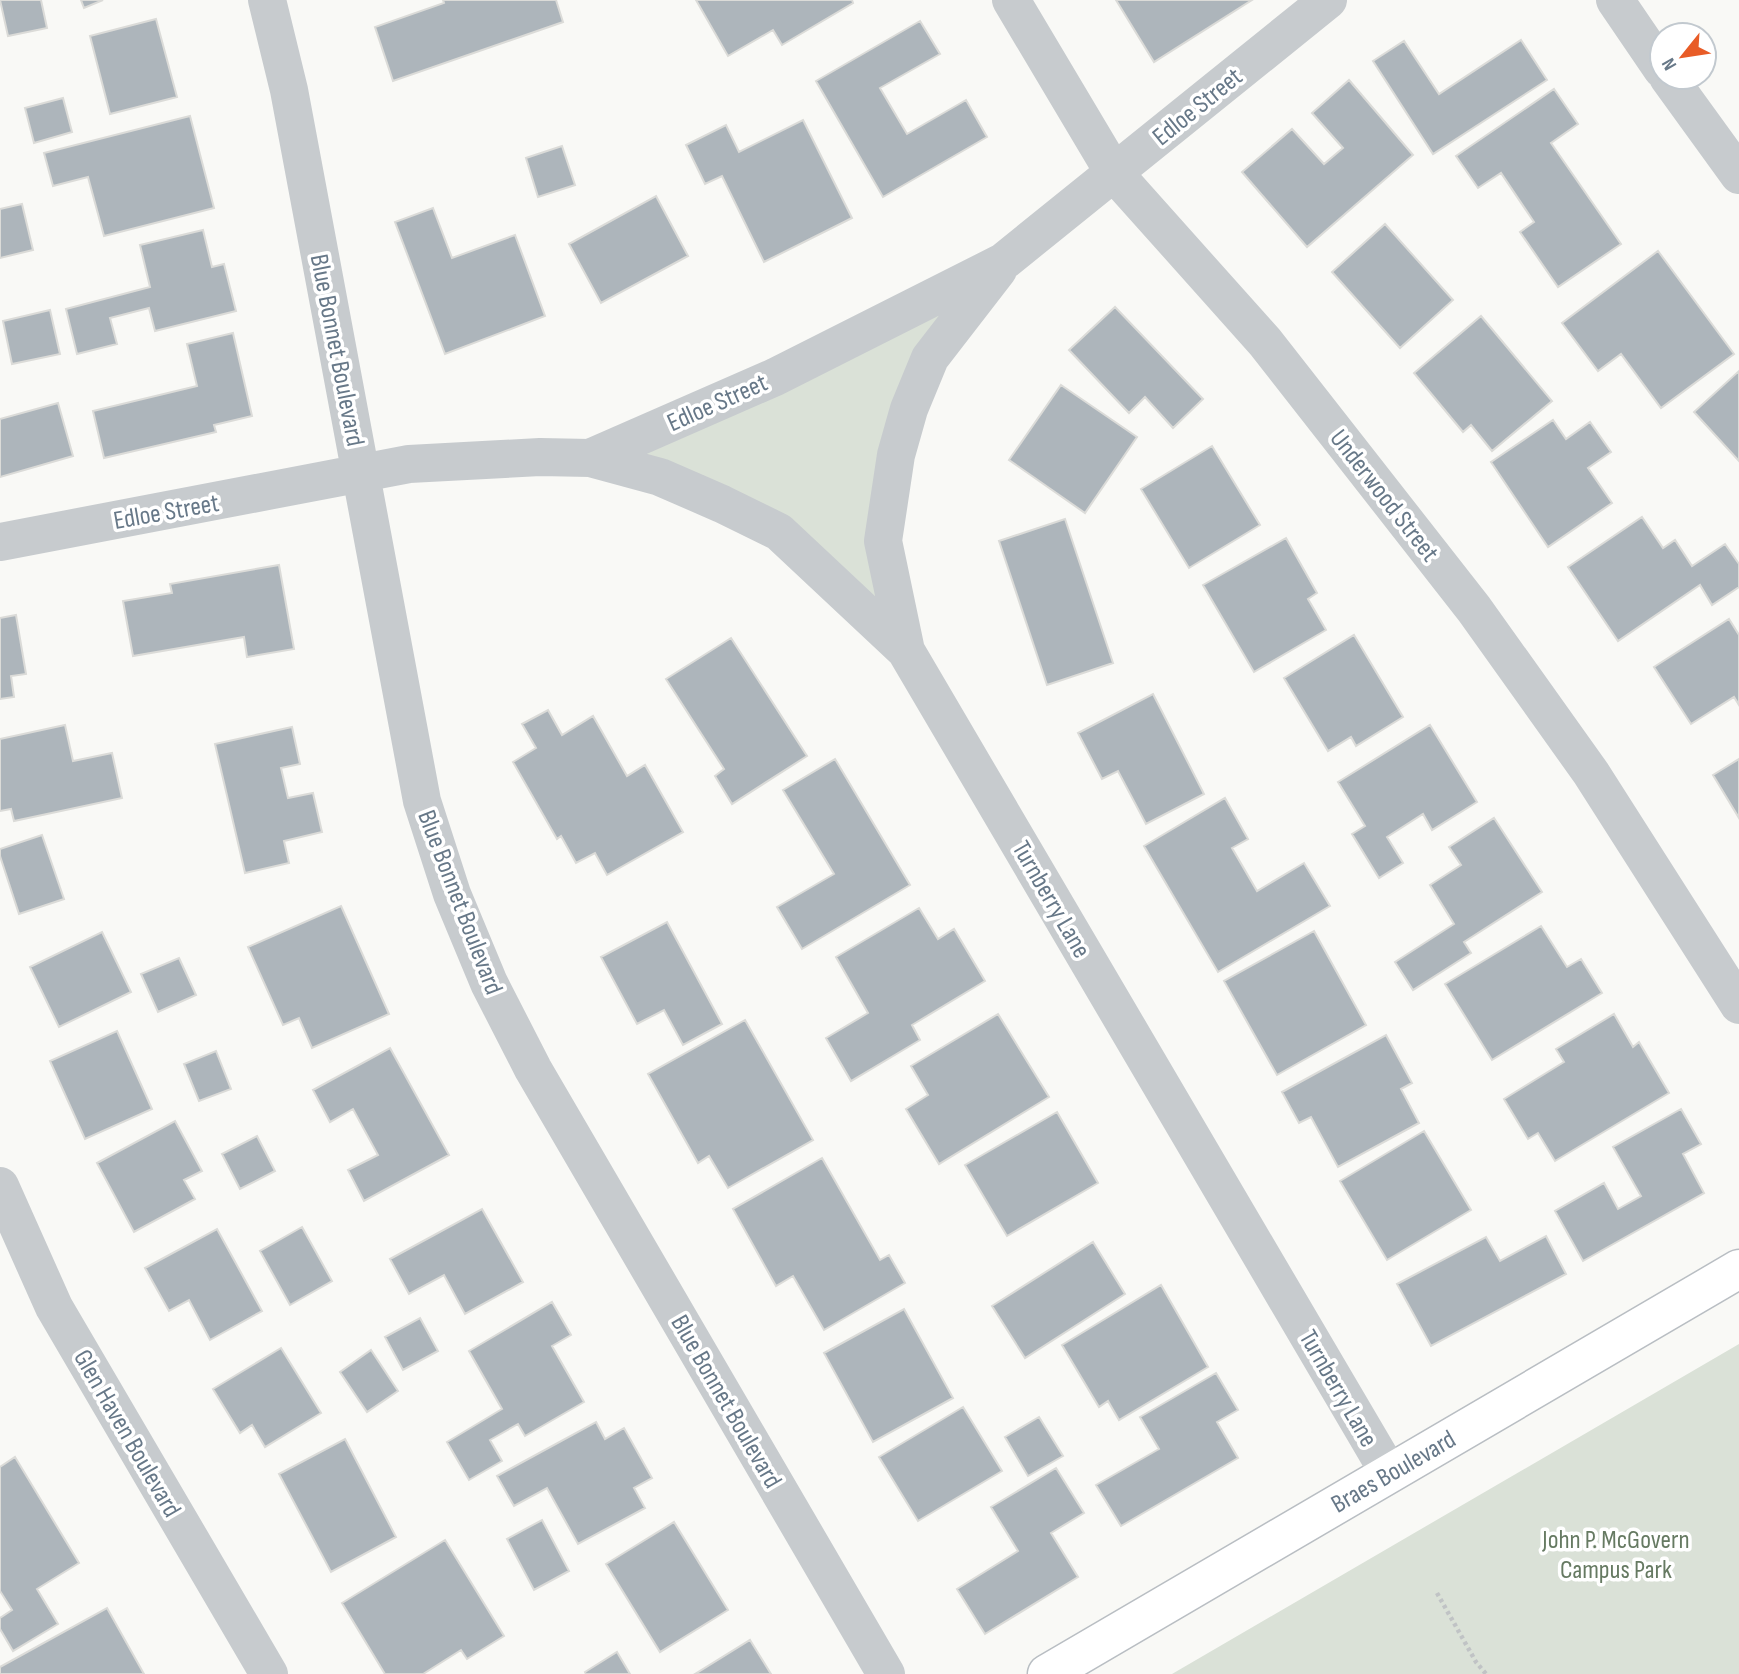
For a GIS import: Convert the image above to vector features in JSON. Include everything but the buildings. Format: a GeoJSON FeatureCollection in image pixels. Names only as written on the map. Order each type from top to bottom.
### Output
{"type":"FeatureCollection","features":[{"type":"Feature","properties":{"kind":"street","name":"Blue Bonnet Boulevard"},"geometry":{"type":"LineString","coordinates":[[267,0],[289,90],[422,801],[452,894],[489,983],[533,1069],[886,1674]]}},
{"type":"Feature","properties":{"kind":"street","name":"Underwood Street"},"geometry":{"type":"LineString","coordinates":[[1011,0],[1114,173],[1265,342],[1474,610],[1591,774],[1739,1005]]}},
{"type":"Feature","properties":{"kind":"street","name":"Edloe Street"},"geometry":{"type":"LineString","coordinates":[[0,542],[409,464],[540,457],[590,458],[775,377],[1003,262],[1328,0]]}},
{"type":"Feature","properties":{"kind":"street"},"geometry":{"type":"LineString","coordinates":[[1615,0],[1648,48]]}},
{"type":"Feature","properties":{"kind":"street"},"geometry":{"type":"LineString","coordinates":[[1678,91],[1739,175]]}},
{"type":"Feature","properties":{"kind":"street"},"geometry":{"type":"LineString","coordinates":[[906,651],[883,541],[897,455],[909,409],[930,359],[1003,262]]}},
{"type":"Feature","properties":{"kind":"street","name":"Turnberry Lane"},"geometry":{"type":"LineString","coordinates":[[590,458],[660,477],[779,532],[906,651],[1389,1473]]}},
{"type":"Feature","properties":{"kind":"street","name":"Glen Haven Boulevard"},"geometry":{"type":"LineString","coordinates":[[0,1186],[54,1307],[269,1674]]}},
{"type":"Feature","properties":{"kind":"street","name":"Braes Boulevard"},"geometry":{"type":"LineString","coordinates":[[1047,1674],[1739,1269]]}},
{"type":"Feature","properties":{"kind":"path"},"geometry":{"type":"LineString","coordinates":[[1437,1593],[1476,1662],[1486,1674]]}},
{"type":"Feature","properties":{"kind":"green space"},"geometry":{"type":"Polygon","coordinates":[[[1003,262],[896,455],[906,651],[779,532],[590,458],[1003,262]]]}},
{"type":"Feature","properties":{"kind":"green space","name":"John P. McGovern Campus Park"},"geometry":{"type":"Polygon","coordinates":[[[1739,1344],[1739,1674],[1172,1674],[1739,1344]]]}}]}
